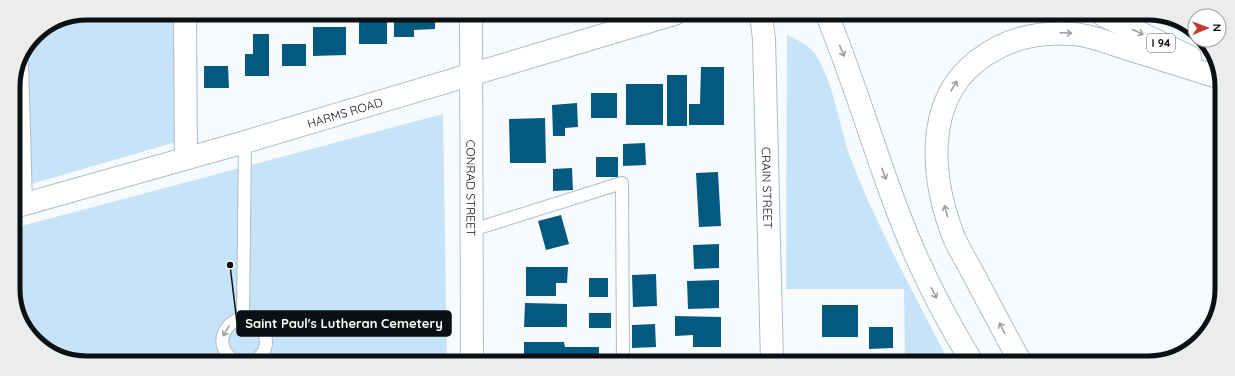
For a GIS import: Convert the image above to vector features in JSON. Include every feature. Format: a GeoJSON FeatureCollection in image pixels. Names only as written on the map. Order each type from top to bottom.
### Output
{"type":"FeatureCollection","features":[{"type":"Feature","properties":{"kind":"main road"},"geometry":{"type":"LineString","coordinates":[[185,20],[186,158]]}},
{"type":"Feature","properties":{"kind":"main road","name":"CONRAD STREET"},"geometry":{"type":"LineString","coordinates":[[470,20],[472,74],[472,356]]}},
{"type":"Feature","properties":{"kind":"main road","name":"HARMS ROAD"},"geometry":{"type":"LineString","coordinates":[[20,205],[245,142],[654,20]]}},
{"type":"Feature","properties":{"kind":"main road","name":"CRAIN STREET"},"geometry":{"type":"LineString","coordinates":[[762,20],[764,39],[772,356]]}},
{"type":"Feature","properties":{"kind":"main road"},"geometry":{"type":"LineString","coordinates":[[829,20],[845,58],[896,207],[921,268],[956,337],[968,356]]}},
{"type":"Feature","properties":{"kind":"main road","name":"I 94"},"geometry":{"type":"LineString","coordinates":[[1114,20],[1211,66]]}},
{"type":"Feature","properties":{"kind":"main road"},"geometry":{"type":"LineString","coordinates":[[1017,356],[955,240],[946,210],[938,171],[936,142],[940,114],[958,79],[972,64],[991,50],[1018,38],[1047,33],[1074,34],[1214,76]]}},
{"type":"Feature","properties":{"kind":"lane"},"geometry":{"type":"LineString","coordinates":[[20,205],[22,71]]}},
{"type":"Feature","properties":{"kind":"lane"},"geometry":{"type":"LineString","coordinates":[[243,319],[245,142]]}},
{"type":"Feature","properties":{"kind":"lane"},"geometry":{"type":"LineString","coordinates":[[472,230],[622,183],[623,356]]}},
{"type":"Feature","properties":{"kind":"lane"},"geometry":{"type":"LineString","coordinates":[[229,356],[225,352],[222,337],[230,324],[243,319],[257,323],[265,334],[265,348],[259,356]]}},
{"type":"Feature","properties":{"kind":"shaded area"},"geometry":{"type":"Polygon","coordinates":[[[174,20],[176,142],[20,187],[20,83],[25,61],[31,50],[50,31],[61,25],[74,21],[174,20]]]}},
{"type":"Feature","properties":{"kind":"shaded area"},"geometry":{"type":"Polygon","coordinates":[[[787,35],[809,48],[822,65],[832,90],[850,157],[872,210],[946,356],[905,356],[904,289],[786,289],[787,35]]]}},
{"type":"Feature","properties":{"kind":"shaded area"},"geometry":{"type":"Polygon","coordinates":[[[443,114],[447,356],[87,356],[70,354],[61,351],[46,342],[34,330],[27,319],[21,302],[20,289],[20,226],[443,114]]]}},
{"type":"Feature","properties":{"kind":"building"},"geometry":{"type":"Polygon","coordinates":[[[359,20],[387,20],[387,44],[359,44],[359,20]]]}},
{"type":"Feature","properties":{"kind":"building"},"geometry":{"type":"Polygon","coordinates":[[[394,20],[435,20],[435,29],[414,30],[414,37],[394,37],[394,20]]]}},
{"type":"Feature","properties":{"kind":"building"},"geometry":{"type":"Polygon","coordinates":[[[313,27],[346,27],[346,55],[313,56],[313,27]]]}},
{"type":"Feature","properties":{"kind":"building"},"geometry":{"type":"Polygon","coordinates":[[[253,34],[269,34],[269,76],[245,76],[245,54],[253,54],[253,34]]]}},
{"type":"Feature","properties":{"kind":"building"},"geometry":{"type":"Polygon","coordinates":[[[282,44],[306,44],[306,66],[282,66],[282,44]]]}},
{"type":"Feature","properties":{"kind":"building"},"geometry":{"type":"Polygon","coordinates":[[[204,66],[228,66],[229,88],[204,88],[204,66]]]}},
{"type":"Feature","properties":{"kind":"building"},"geometry":{"type":"Polygon","coordinates":[[[701,67],[724,67],[724,125],[689,125],[689,104],[700,104],[701,67]]]}},
{"type":"Feature","properties":{"kind":"building"},"geometry":{"type":"Polygon","coordinates":[[[667,75],[687,75],[687,126],[667,126],[667,75]]]}},
{"type":"Feature","properties":{"kind":"building"},"geometry":{"type":"Polygon","coordinates":[[[626,84],[663,84],[663,125],[626,125],[626,84]]]}},
{"type":"Feature","properties":{"kind":"building"},"geometry":{"type":"Polygon","coordinates":[[[591,93],[617,93],[617,118],[591,118],[591,93]]]}},
{"type":"Feature","properties":{"kind":"building"},"geometry":{"type":"Polygon","coordinates":[[[577,103],[578,127],[565,128],[565,136],[553,136],[552,105],[577,103]]]}},
{"type":"Feature","properties":{"kind":"building"},"geometry":{"type":"Polygon","coordinates":[[[545,118],[546,163],[510,163],[509,119],[545,118]]]}},
{"type":"Feature","properties":{"kind":"building"},"geometry":{"type":"Polygon","coordinates":[[[645,143],[646,165],[623,166],[623,144],[645,143]]]}},
{"type":"Feature","properties":{"kind":"building"},"geometry":{"type":"Polygon","coordinates":[[[596,157],[618,157],[618,177],[596,177],[596,157]]]}},
{"type":"Feature","properties":{"kind":"building"},"geometry":{"type":"Polygon","coordinates":[[[572,168],[573,190],[553,191],[553,169],[572,168]]]}},
{"type":"Feature","properties":{"kind":"building"},"geometry":{"type":"Polygon","coordinates":[[[718,172],[721,226],[699,227],[696,173],[718,172]]]}},
{"type":"Feature","properties":{"kind":"building"},"geometry":{"type":"Polygon","coordinates":[[[561,215],[569,244],[546,250],[538,221],[561,215]]]}},
{"type":"Feature","properties":{"kind":"building"},"geometry":{"type":"Polygon","coordinates":[[[719,244],[719,268],[694,269],[693,245],[719,244]]]}},
{"type":"Feature","properties":{"kind":"building"},"geometry":{"type":"Polygon","coordinates":[[[526,267],[568,267],[567,283],[556,283],[556,296],[526,296],[526,267]]]}},
{"type":"Feature","properties":{"kind":"building"},"geometry":{"type":"Polygon","coordinates":[[[656,274],[657,306],[633,307],[632,275],[656,274]]]}},
{"type":"Feature","properties":{"kind":"building"},"geometry":{"type":"Polygon","coordinates":[[[589,278],[608,278],[608,297],[589,297],[589,278]]]}},
{"type":"Feature","properties":{"kind":"building"},"geometry":{"type":"Polygon","coordinates":[[[719,280],[719,308],[688,309],[687,281],[719,280]]]}},
{"type":"Feature","properties":{"kind":"building"},"geometry":{"type":"Polygon","coordinates":[[[525,303],[567,304],[567,327],[524,327],[525,303]]]}},
{"type":"Feature","properties":{"kind":"building"},"geometry":{"type":"Polygon","coordinates":[[[822,305],[858,305],[858,337],[822,337],[822,305]]]}},
{"type":"Feature","properties":{"kind":"building"},"geometry":{"type":"Polygon","coordinates":[[[589,313],[611,313],[611,328],[589,328],[589,313]]]}},
{"type":"Feature","properties":{"kind":"building"},"geometry":{"type":"Polygon","coordinates":[[[675,316],[721,317],[721,347],[693,347],[693,335],[675,336],[675,316]]]}},
{"type":"Feature","properties":{"kind":"building"},"geometry":{"type":"Polygon","coordinates":[[[655,324],[656,347],[632,348],[632,325],[655,324]]]}},
{"type":"Feature","properties":{"kind":"building"},"geometry":{"type":"Polygon","coordinates":[[[869,327],[893,327],[893,348],[869,349],[869,327]]]}},
{"type":"Feature","properties":{"kind":"building"},"geometry":{"type":"Polygon","coordinates":[[[524,342],[564,342],[565,347],[599,347],[599,356],[524,356],[524,342]]]}},
{"type":"Feature","properties":{"kind":"building"},"geometry":{"type":"Polygon","coordinates":[[[691,354],[720,354],[720,356],[691,356],[691,354]]]}},
{"type":"Feature","properties":{"kind":"place","name":"Saint Paul's Lutheran Cemetery"},"geometry":{"type":"Point","coordinates":[230,265]}}]}
